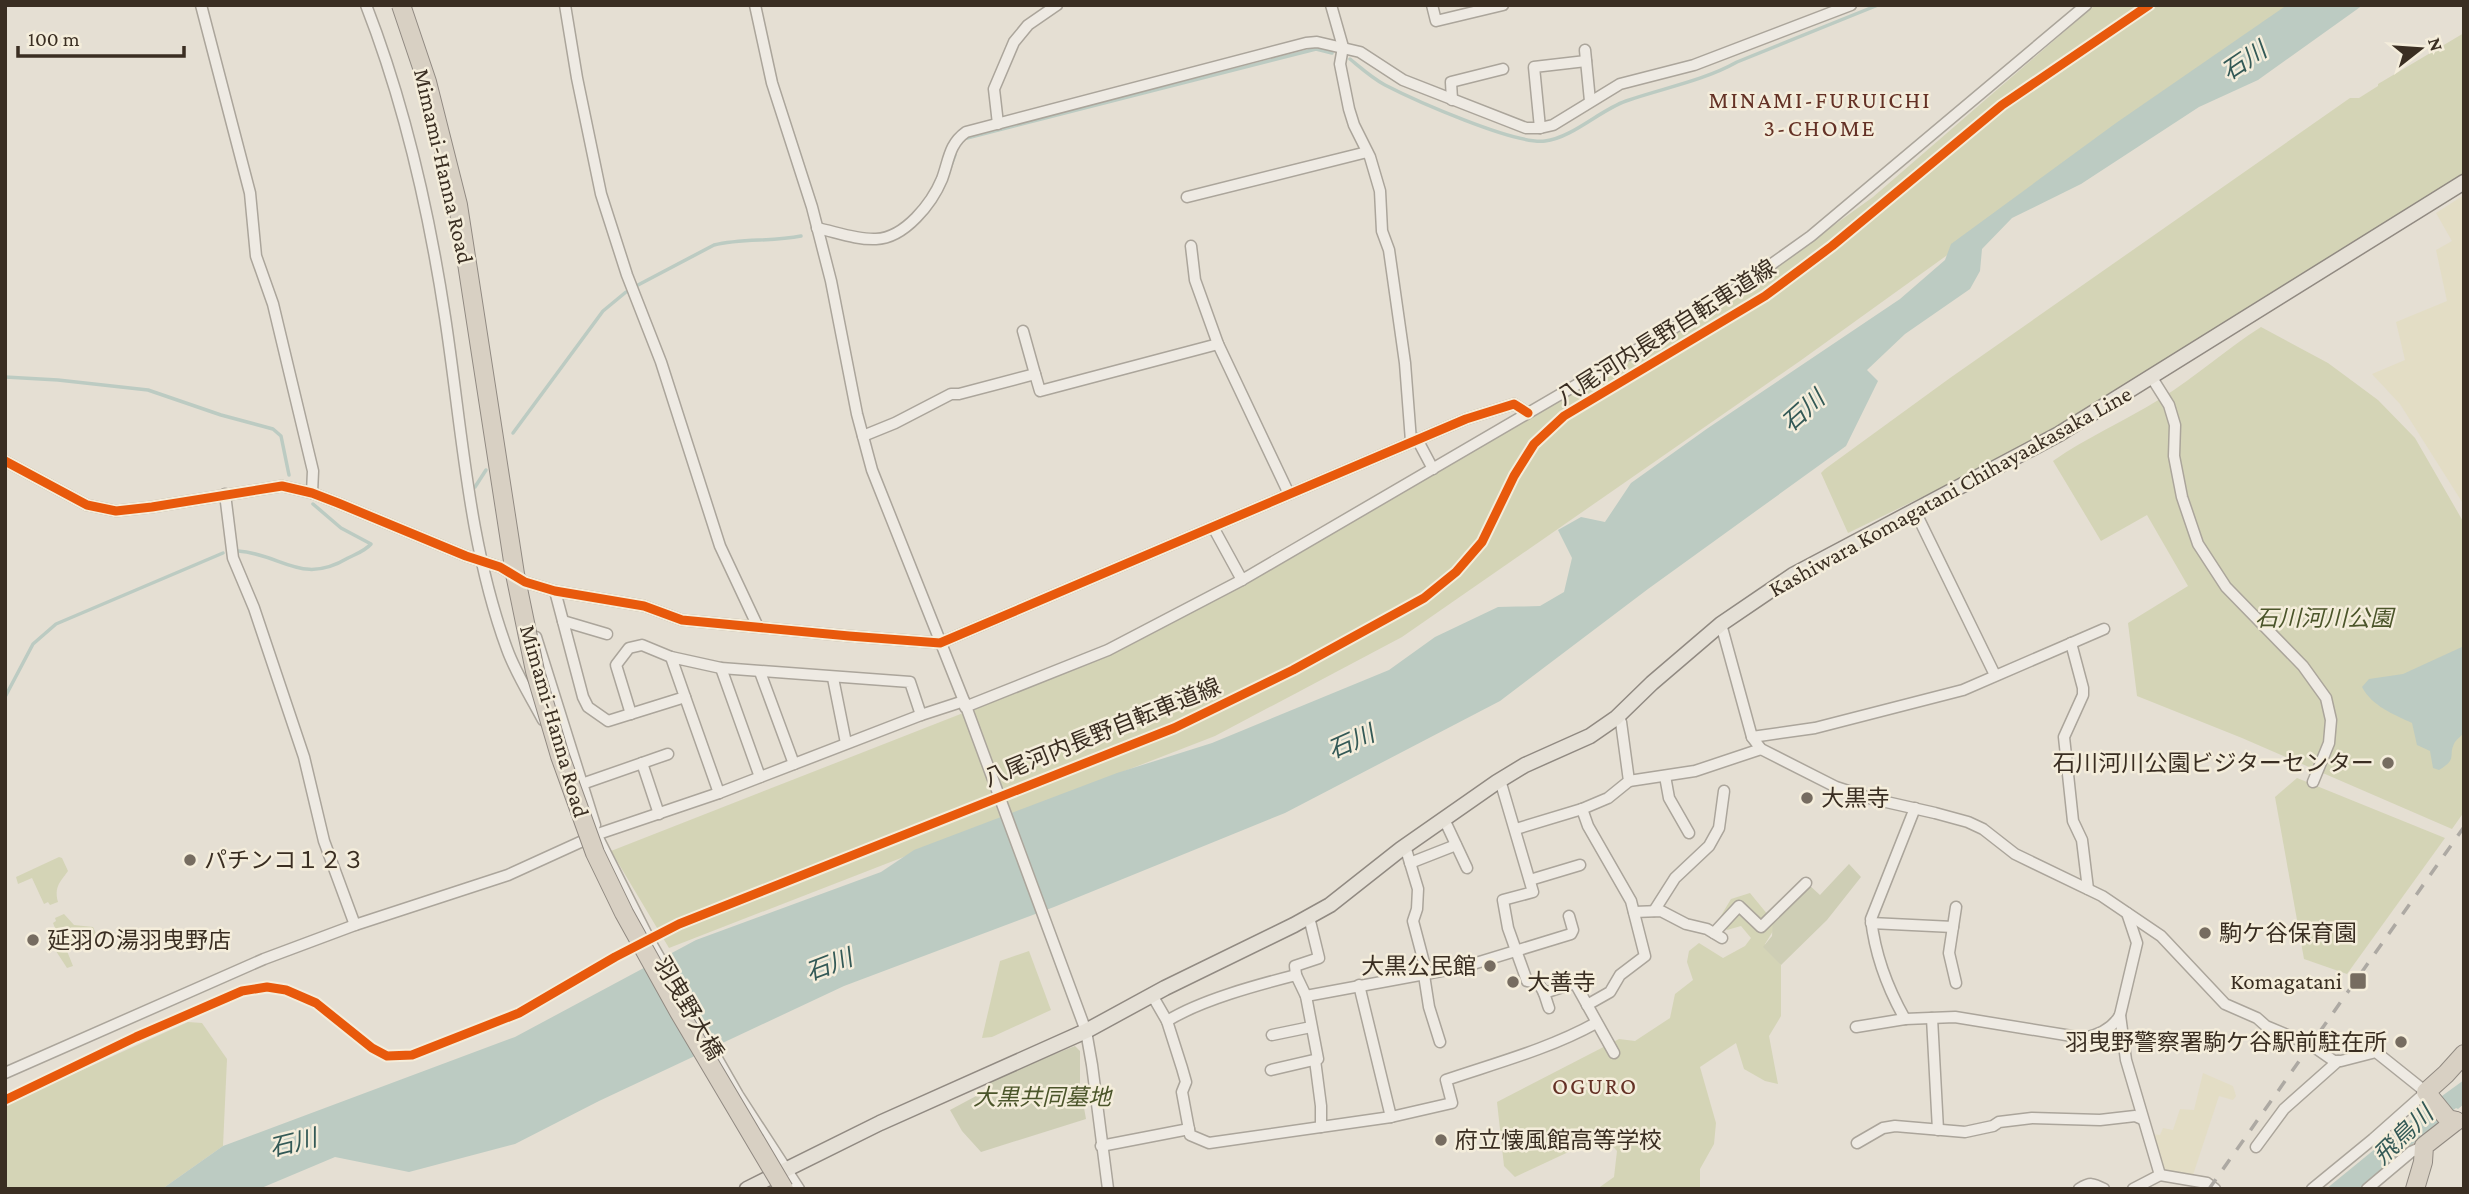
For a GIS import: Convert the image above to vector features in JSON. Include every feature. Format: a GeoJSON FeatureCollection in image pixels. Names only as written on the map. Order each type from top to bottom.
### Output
{"type":"FeatureCollection","features":[{"type":"Feature","properties":{"kind":"highway","name":"Mimami-Hanna Road"},"geometry":{"type":"LineString","coordinates":[[394,5],[420,84],[436,146],[467,303],[508,575],[529,671],[554,760],[589,856],[618,920],[775,1189]]}},
{"type":"Feature","properties":{"kind":"highway","name":"Mimami-Hanna Road"},"geometry":{"type":"LineString","coordinates":[[401,5],[427,82],[458,205],[515,574],[535,671],[560,756],[595,853],[624,913],[679,1012],[785,1189]]}},
{"type":"Feature","properties":{"kind":"highway"},"geometry":{"type":"LineString","coordinates":[[2415,1189],[2423,1162],[2424,1146],[2458,1119],[2428,1095],[2464,1054]]}},
{"type":"Feature","properties":{"kind":"main road","name":"Kashiwara Komagatani Chihayaakasaka Line"},"geometry":{"type":"LineString","coordinates":[[747,1189],[782,1163],[880,1123],[1152,995],[1330,905],[1405,846],[1500,780],[1525,765],[1590,736],[1616,718],[1721,624],[1793,575],[2059,435],[2464,183]]}},
{"type":"Feature","properties":{"kind":"street"},"geometry":{"type":"LineString","coordinates":[[201,5],[250,193],[256,256],[273,304],[313,471],[312,493]]}},
{"type":"Feature","properties":{"kind":"street"},"geometry":{"type":"LineString","coordinates":[[366,5],[402,115],[429,231],[445,318],[481,561],[494,611],[508,653],[573,777],[589,820],[598,834]]}},
{"type":"Feature","properties":{"kind":"street"},"geometry":{"type":"LineString","coordinates":[[408,5],[429,66],[461,185],[525,582],[537,641],[598,834]]}},
{"type":"Feature","properties":{"kind":"street"},"geometry":{"type":"LineString","coordinates":[[565,5],[601,194],[627,275],[661,362],[720,546],[758,627]]}},
{"type":"Feature","properties":{"kind":"street"},"geometry":{"type":"LineString","coordinates":[[755,5],[772,83],[831,281],[872,470],[966,708],[1084,1025],[1092,1065],[1105,1188]]}},
{"type":"Feature","properties":{"kind":"street"},"geometry":{"type":"LineString","coordinates":[[998,124],[994,89],[1014,42],[1028,25],[1057,5]]}},
{"type":"Feature","properties":{"kind":"street"},"geometry":{"type":"LineString","coordinates":[[1331,5],[1343,47],[1340,64],[1349,108],[1380,191],[1382,231],[1390,250],[1414,440],[1433,469]]}},
{"type":"Feature","properties":{"kind":"street"},"geometry":{"type":"LineString","coordinates":[[1432,5],[1436,21],[1503,5]]}},
{"type":"Feature","properties":{"kind":"street"},"geometry":{"type":"LineString","coordinates":[[817,228],[878,240],[892,235],[910,223],[929,201],[942,180],[951,147],[958,137],[966,132],[1306,43],[1317,42],[1360,52],[1403,80],[1526,128],[1540,128],[1553,125],[1620,84],[1694,65],[1851,5]]}},
{"type":"Feature","properties":{"kind":"street"},"geometry":{"type":"LineString","coordinates":[[5,1073],[264,959],[355,925],[508,875],[598,834],[719,793],[921,715],[966,708],[1108,650],[1242,580],[1679,325],[1741,286],[1811,236],[2086,5]]}},
{"type":"Feature","properties":{"kind":"street"},"geometry":{"type":"LineString","coordinates":[[1540,128],[1534,67],[1585,55],[1590,101]]}},
{"type":"Feature","properties":{"kind":"street"},"geometry":{"type":"LineString","coordinates":[[1452,100],[1451,82],[1503,69]]}},
{"type":"Feature","properties":{"kind":"street"},"geometry":{"type":"LineString","coordinates":[[1187,197],[1367,152]]}},
{"type":"Feature","properties":{"kind":"street"},"geometry":{"type":"LineString","coordinates":[[1191,246],[1195,280],[1218,344],[1289,494]]}},
{"type":"Feature","properties":{"kind":"street"},"geometry":{"type":"LineString","coordinates":[[1023,331],[1040,391],[1218,344]]}},
{"type":"Feature","properties":{"kind":"street"},"geometry":{"type":"LineString","coordinates":[[863,436],[895,424],[951,394],[1035,374]]}},
{"type":"Feature","properties":{"kind":"street"},"geometry":{"type":"LineString","coordinates":[[2152,378],[2169,405],[2175,425],[2174,456],[2182,497],[2198,544],[2226,587],[2303,666],[2326,698],[2332,720],[2329,743],[2314,782]]}},
{"type":"Feature","properties":{"kind":"street"},"geometry":{"type":"LineString","coordinates":[[5,461],[87,505],[116,511],[276,486],[312,493],[500,567],[525,582],[594,599],[644,606],[682,620],[940,642],[1466,419],[1514,404],[1528,413]]}},
{"type":"Feature","properties":{"kind":"street"},"geometry":{"type":"LineString","coordinates":[[225,494],[233,558],[254,608],[304,757],[324,841],[355,925]]}},
{"type":"Feature","properties":{"kind":"street"},"geometry":{"type":"LineString","coordinates":[[1914,509],[1995,675]]}},
{"type":"Feature","properties":{"kind":"street"},"geometry":{"type":"LineString","coordinates":[[1213,527],[1242,580]]}},
{"type":"Feature","properties":{"kind":"street"},"geometry":{"type":"LineString","coordinates":[[555,590],[588,707],[608,721],[685,696]]}},
{"type":"Feature","properties":{"kind":"street"},"geometry":{"type":"LineString","coordinates":[[563,621],[607,634]]}},
{"type":"Feature","properties":{"kind":"street"},"geometry":{"type":"LineString","coordinates":[[1721,624],[1752,737],[1761,749],[1836,787],[1968,822],[2014,854],[2088,889],[2161,936],[2225,1004],[2257,1018],[2266,1026],[2295,1037],[2334,1061],[2376,1052],[2428,1095],[2312,1189]]}},
{"type":"Feature","properties":{"kind":"street"},"geometry":{"type":"LineString","coordinates":[[1752,737],[1815,728],[1947,695],[2104,629]]}},
{"type":"Feature","properties":{"kind":"street"},"geometry":{"type":"LineString","coordinates":[[2071,643],[2083,695],[2064,737],[2073,821],[2082,840],[2088,889]]}},
{"type":"Feature","properties":{"kind":"street"},"geometry":{"type":"LineString","coordinates":[[631,714],[616,665],[629,648],[642,645],[671,657],[721,668],[910,682],[921,715]]}},
{"type":"Feature","properties":{"kind":"street"},"geometry":{"type":"LineString","coordinates":[[671,657],[719,793]]}},
{"type":"Feature","properties":{"kind":"street"},"geometry":{"type":"LineString","coordinates":[[721,668],[760,777]]}},
{"type":"Feature","properties":{"kind":"street"},"geometry":{"type":"LineString","coordinates":[[760,671],[794,764]]}},
{"type":"Feature","properties":{"kind":"street"},"geometry":{"type":"LineString","coordinates":[[833,678],[846,743]]}},
{"type":"Feature","properties":{"kind":"street"},"geometry":{"type":"LineString","coordinates":[[1616,718],[1621,722],[1629,781]]}},
{"type":"Feature","properties":{"kind":"street"},"geometry":{"type":"LineString","coordinates":[[1516,829],[1582,809],[1608,798],[1629,781],[1695,771],[1761,749]]}},
{"type":"Feature","properties":{"kind":"street"},"geometry":{"type":"LineString","coordinates":[[582,783],[668,754]]}},
{"type":"Feature","properties":{"kind":"street"},"geometry":{"type":"LineString","coordinates":[[642,763],[659,814]]}},
{"type":"Feature","properties":{"kind":"street"},"geometry":{"type":"LineString","coordinates":[[1665,776],[1669,798],[1689,833]]}},
{"type":"Feature","properties":{"kind":"street"},"geometry":{"type":"LineString","coordinates":[[1500,780],[1533,891],[1503,900],[1508,928],[1527,981],[1541,985],[1549,1009]]}},
{"type":"Feature","properties":{"kind":"street"},"geometry":{"type":"LineString","coordinates":[[1654,911],[1675,878],[1709,846],[1719,828],[1724,791]]}},
{"type":"Feature","properties":{"kind":"street"},"geometry":{"type":"LineString","coordinates":[[1905,1019],[1891,993],[1871,919],[1915,808]]}},
{"type":"Feature","properties":{"kind":"street"},"geometry":{"type":"LineString","coordinates":[[1582,809],[1588,825],[1631,901],[1645,956],[1620,975],[1610,992],[1587,1005]]}},
{"type":"Feature","properties":{"kind":"street"},"geometry":{"type":"LineString","coordinates":[[1444,819],[1467,868]]}},
{"type":"Feature","properties":{"kind":"street","name":"羽曳野大橋"},"geometry":{"type":"LineString","coordinates":[[598,834],[651,943],[738,1095],[799,1189]]}},
{"type":"Feature","properties":{"kind":"street"},"geometry":{"type":"LineString","coordinates":[[1410,863],[1456,845]]}},
{"type":"Feature","properties":{"kind":"street"},"geometry":{"type":"LineString","coordinates":[[1405,846],[1418,889],[1413,921],[1426,975],[1429,1007],[1440,1042]]}},
{"type":"Feature","properties":{"kind":"street"},"geometry":{"type":"LineString","coordinates":[[1530,880],[1580,865]]}},
{"type":"Feature","properties":{"kind":"street"},"geometry":{"type":"LineString","coordinates":[[1634,912],[1661,911],[1718,936],[1739,906],[1761,927],[1806,883]]}},
{"type":"Feature","properties":{"kind":"street"},"geometry":{"type":"LineString","coordinates":[[1956,907],[1949,953],[1956,983]]}},
{"type":"Feature","properties":{"kind":"street"},"geometry":{"type":"LineString","coordinates":[[1856,1027],[1905,1019],[1955,1017],[2084,1038],[2093,1036],[2116,1023],[2120,1015],[2137,943],[2127,912]]}},
{"type":"Feature","properties":{"kind":"street"},"geometry":{"type":"LineString","coordinates":[[1306,996],[1426,975],[1517,951],[1571,934],[1573,930],[1569,916]]}},
{"type":"Feature","properties":{"kind":"street"},"geometry":{"type":"LineString","coordinates":[[1309,917],[1319,958],[1295,966],[1296,975],[1306,996],[1318,1059],[1315,1060],[1321,1127]]}},
{"type":"Feature","properties":{"kind":"street"},"geometry":{"type":"LineString","coordinates":[[1871,923],[1953,928]]}},
{"type":"Feature","properties":{"kind":"street"},"geometry":{"type":"LineString","coordinates":[[1167,1021],[1181,1012],[1296,975]]}},
{"type":"Feature","properties":{"kind":"street"},"geometry":{"type":"LineString","coordinates":[[1544,993],[1575,983],[1615,1053]]}},
{"type":"Feature","properties":{"kind":"street"},"geometry":{"type":"LineString","coordinates":[[1359,985],[1391,1118]]}},
{"type":"Feature","properties":{"kind":"street"},"geometry":{"type":"LineString","coordinates":[[1152,995],[1167,1021],[1186,1082],[1182,1092],[1190,1135],[1209,1143],[1391,1118],[1452,1103],[1446,1080],[1554,1043],[1596,1023]]}},
{"type":"Feature","properties":{"kind":"street"},"geometry":{"type":"LineString","coordinates":[[2120,1015],[2126,1060],[2160,1175]]}},
{"type":"Feature","properties":{"kind":"street"},"geometry":{"type":"LineString","coordinates":[[1932,1018],[1938,1130]]}},
{"type":"Feature","properties":{"kind":"street"},"geometry":{"type":"LineString","coordinates":[[1272,1035],[1311,1027]]}},
{"type":"Feature","properties":{"kind":"street"},"geometry":{"type":"LineString","coordinates":[[1271,1070],[1315,1060]]}},
{"type":"Feature","properties":{"kind":"street"},"geometry":{"type":"LineString","coordinates":[[2256,1147],[2284,1109],[2338,1061]]}},
{"type":"Feature","properties":{"kind":"street"},"geometry":{"type":"LineString","coordinates":[[1857,1143],[1883,1128],[1895,1126],[1965,1132],[1999,1122],[2032,1118],[2100,1120],[2135,1116],[2142,1119]]}},
{"type":"Feature","properties":{"kind":"street"},"geometry":{"type":"LineString","coordinates":[[1101,1146],[1189,1129]]}},
{"type":"Feature","properties":{"kind":"street"},"geometry":{"type":"LineString","coordinates":[[2367,1189],[2411,1152],[2424,1146]]}},
{"type":"Feature","properties":{"kind":"street"},"geometry":{"type":"LineString","coordinates":[[2133,1189],[2160,1175],[2207,1183],[2215,1189]]}},
{"type":"Feature","properties":{"kind":"street"},"geometry":{"type":"LineString","coordinates":[[2079,1189],[2088,1183],[2094,1183],[2104,1189]]}},
{"type":"Feature","properties":{"kind":"shaded area"},"geometry":{"type":"Polygon","coordinates":[[[2464,195],[2464,505],[2400,404],[2372,374],[2405,360],[2396,322],[2447,301],[2436,250],[2452,241],[2436,213],[2464,195]]]}},
{"type":"Feature","properties":{"kind":"shaded area"},"geometry":{"type":"Polygon","coordinates":[[[2203,1073],[2233,1086],[2236,1096],[2233,1100],[2219,1096],[2193,1175],[2160,1169],[2152,1134],[2160,1135],[2163,1128],[2173,1130],[2180,1109],[2194,1110],[2203,1073]]]}},
{"type":"Feature","properties":{"kind":"green space"},"geometry":{"type":"Polygon","coordinates":[[[2095,5],[2302,5],[2103,143],[1800,361],[1402,637],[1215,736],[669,948],[611,851],[1101,659],[1273,569],[1733,298],[1873,197],[2095,5]]]}},
{"type":"Feature","properties":{"kind":"green space"},"geometry":{"type":"Polygon","coordinates":[[[2464,33],[2464,177],[2025,447],[1848,533],[1821,473],[1825,469],[1950,378],[2350,98],[2359,98],[2464,33]]]}},
{"type":"Feature","properties":{"kind":"green space","name":"石川河川公園"},"geometry":{"type":"Polygon","coordinates":[[[2261,327],[2328,363],[2378,400],[2415,438],[2464,523],[2464,812],[2452,829],[2242,738],[2137,696],[2128,623],[2188,586],[2147,515],[2101,541],[2053,461],[2147,407],[2261,327]]]}},
{"type":"Feature","properties":{"kind":"green space"},"geometry":{"type":"Polygon","coordinates":[[[2297,778],[2445,838],[2347,974],[2304,959],[2275,797],[2297,778]]]}},
{"type":"Feature","properties":{"kind":"green space"},"geometry":{"type":"Polygon","coordinates":[[[59,857],[68,871],[57,888],[58,902],[44,904],[32,878],[18,884],[16,877],[59,857]]]}},
{"type":"Feature","properties":{"kind":"green space"},"geometry":{"type":"Polygon","coordinates":[[[1849,864],[1861,877],[1827,920],[1781,965],[1763,947],[1772,936],[1773,921],[1808,884],[1820,895],[1849,864]]]}},
{"type":"Feature","properties":{"kind":"green space"},"geometry":{"type":"Polygon","coordinates":[[[1750,893],[1773,921],[1773,931],[1765,944],[1781,965],[1781,1016],[1769,1036],[1778,1084],[1765,1081],[1744,1069],[1736,1043],[1700,1067],[1716,1123],[1714,1144],[1700,1169],[1700,1189],[1597,1189],[1614,1177],[1617,1151],[1608,1141],[1590,1142],[1515,1177],[1504,1166],[1497,1102],[1619,1039],[1635,1041],[1670,1018],[1675,994],[1693,980],[1687,962],[1689,951],[1699,943],[1723,958],[1745,946],[1751,938],[1741,926],[1727,930],[1719,919],[1731,899],[1750,893]]]}},
{"type":"Feature","properties":{"kind":"green space"},"geometry":{"type":"Polygon","coordinates":[[[64,914],[74,925],[93,927],[98,938],[67,951],[73,966],[67,968],[56,951],[63,948],[53,923],[55,918],[64,914]]]}},
{"type":"Feature","properties":{"kind":"green space"},"geometry":{"type":"Polygon","coordinates":[[[1029,951],[1051,1010],[992,1037],[982,1038],[1000,961],[1029,951]]]}},
{"type":"Feature","properties":{"kind":"green space"},"geometry":{"type":"Polygon","coordinates":[[[188,1022],[202,1023],[227,1059],[223,1146],[162,1189],[5,1189],[5,1105],[188,1022]]]}},
{"type":"Feature","properties":{"kind":"green space","name":"大黒共同墓地"},"geometry":{"type":"Polygon","coordinates":[[[1075,1046],[1080,1051],[1080,1085],[1086,1119],[981,1152],[962,1131],[950,1110],[991,1088],[989,1080],[1075,1046]]]}},
{"type":"Feature","properties":{"kind":"water","name":"石川"},"geometry":{"type":"Polygon","coordinates":[[[2287,5],[2363,5],[2258,80],[2199,107],[2081,184],[2012,218],[1982,249],[1980,271],[1970,289],[1905,334],[1867,370],[1878,381],[1846,446],[1648,589],[1500,701],[1285,813],[1054,907],[844,986],[599,1101],[515,1144],[409,1172],[335,1157],[259,1189],[162,1189],[223,1146],[515,1037],[696,940],[881,872],[914,850],[1117,773],[1212,743],[1389,670],[1435,637],[1498,607],[1540,606],[1564,592],[1572,558],[1558,530],[1581,517],[1605,522],[1631,483],[1900,299],[1945,260],[1951,244],[2116,123],[2287,5]]]}},
{"type":"Feature","properties":{"kind":"water"},"geometry":{"type":"Polygon","coordinates":[[[2464,646],[2464,733],[2455,742],[2449,763],[2439,770],[2433,768],[2430,751],[2417,745],[2412,723],[2377,704],[2362,687],[2369,679],[2403,674],[2464,646]]]}},
{"type":"Feature","properties":{"kind":"water","name":"飛鳥川"},"geometry":{"type":"Polygon","coordinates":[[[2464,1080],[2464,1104],[2358,1189],[2326,1189],[2424,1109],[2464,1080]]]}},
{"type":"Feature","properties":{"kind":"waterway"},"geometry":{"type":"LineString","coordinates":[[1350,59],[1385,85],[1440,110],[1511,136],[1545,141],[1565,135],[1616,105],[1711,74],[1878,5]]}},
{"type":"Feature","properties":{"kind":"waterway"},"geometry":{"type":"LineString","coordinates":[[967,138],[1316,49],[1332,53]]}},
{"type":"Feature","properties":{"kind":"waterway"},"geometry":{"type":"LineString","coordinates":[[943,187],[955,155]]}},
{"type":"Feature","properties":{"kind":"waterway"},"geometry":{"type":"LineString","coordinates":[[638,285],[714,245],[801,236]]}},
{"type":"Feature","properties":{"kind":"waterway"},"geometry":{"type":"LineString","coordinates":[[513,433],[603,311],[626,292]]}},
{"type":"Feature","properties":{"kind":"waterway"},"geometry":{"type":"LineString","coordinates":[[5,377],[148,390],[221,415],[273,429],[281,436],[289,475]]}},
{"type":"Feature","properties":{"kind":"waterway"},"geometry":{"type":"LineString","coordinates":[[475,487],[486,470]]}},
{"type":"Feature","properties":{"kind":"waterway"},"geometry":{"type":"LineString","coordinates":[[238,551],[304,569],[317,569],[332,566],[371,544],[341,528],[313,504]]}},
{"type":"Feature","properties":{"kind":"waterway"},"geometry":{"type":"LineString","coordinates":[[5,697],[33,644],[56,624],[223,553]]}},
{"type":"Feature","properties":{"kind":"railway"},"geometry":{"type":"LineString","coordinates":[[2209,1189],[2464,827]]}},
{"type":"Feature","properties":{"kind":"cycle path","name":"八尾河内長野自転車道線"},"geometry":{"type":"LineString","coordinates":[[5,1100],[136,1037],[242,991],[267,987],[286,990],[316,1003],[372,1048],[387,1056],[412,1055],[519,1013],[615,957],[679,924],[1174,728],[1293,670],[1424,598],[1456,572],[1482,542],[1514,476],[1534,444],[1564,416],[1765,296],[1832,246],[2002,105],[2149,5]]}},
{"type":"Feature","properties":{"kind":"cycle path"},"geometry":{"type":"LineString","coordinates":[[5,461],[87,505],[116,511],[282,486],[312,493],[466,556],[500,567],[525,582],[555,591],[644,606],[682,620],[940,643],[1466,419],[1514,404],[1528,413]]}},
{"type":"Feature","properties":{"kind":"place","name":"石川河川公園ビジターセンター"},"geometry":{"type":"Point","coordinates":[2388,763]}},
{"type":"Feature","properties":{"kind":"place","name":"大黒寺"},"geometry":{"type":"Point","coordinates":[1807,798]}},
{"type":"Feature","properties":{"kind":"place","name":"パチンコ１２３"},"geometry":{"type":"Point","coordinates":[190,860]}},
{"type":"Feature","properties":{"kind":"place","name":"駒ケ谷保育園"},"geometry":{"type":"Point","coordinates":[2205,933]}},
{"type":"Feature","properties":{"kind":"place","name":"延羽の湯羽曳野店"},"geometry":{"type":"Point","coordinates":[33,940]}},
{"type":"Feature","properties":{"kind":"place","name":"大黒公民館"},"geometry":{"type":"Point","coordinates":[1490,966]}},
{"type":"Feature","properties":{"kind":"place","name":"Komagatani"},"geometry":{"type":"Point","coordinates":[2358,981]}},
{"type":"Feature","properties":{"kind":"place","name":"大善寺"},"geometry":{"type":"Point","coordinates":[1513,982]}},
{"type":"Feature","properties":{"kind":"place","name":"羽曳野警察署駒ケ谷駅前駐在所"},"geometry":{"type":"Point","coordinates":[2401,1042]}},
{"type":"Feature","properties":{"kind":"place","name":"府立懐風館高等学校"},"geometry":{"type":"Point","coordinates":[1441,1140]}},
{"type":"Feature","properties":{"kind":"district","name":"MINAMI-FURUICHI 3-CHOME"},"geometry":{"type":"Point","coordinates":[1820,114]}},
{"type":"Feature","properties":{"kind":"district","name":"OGURO"},"geometry":{"type":"Point","coordinates":[1595,1086]}}]}
